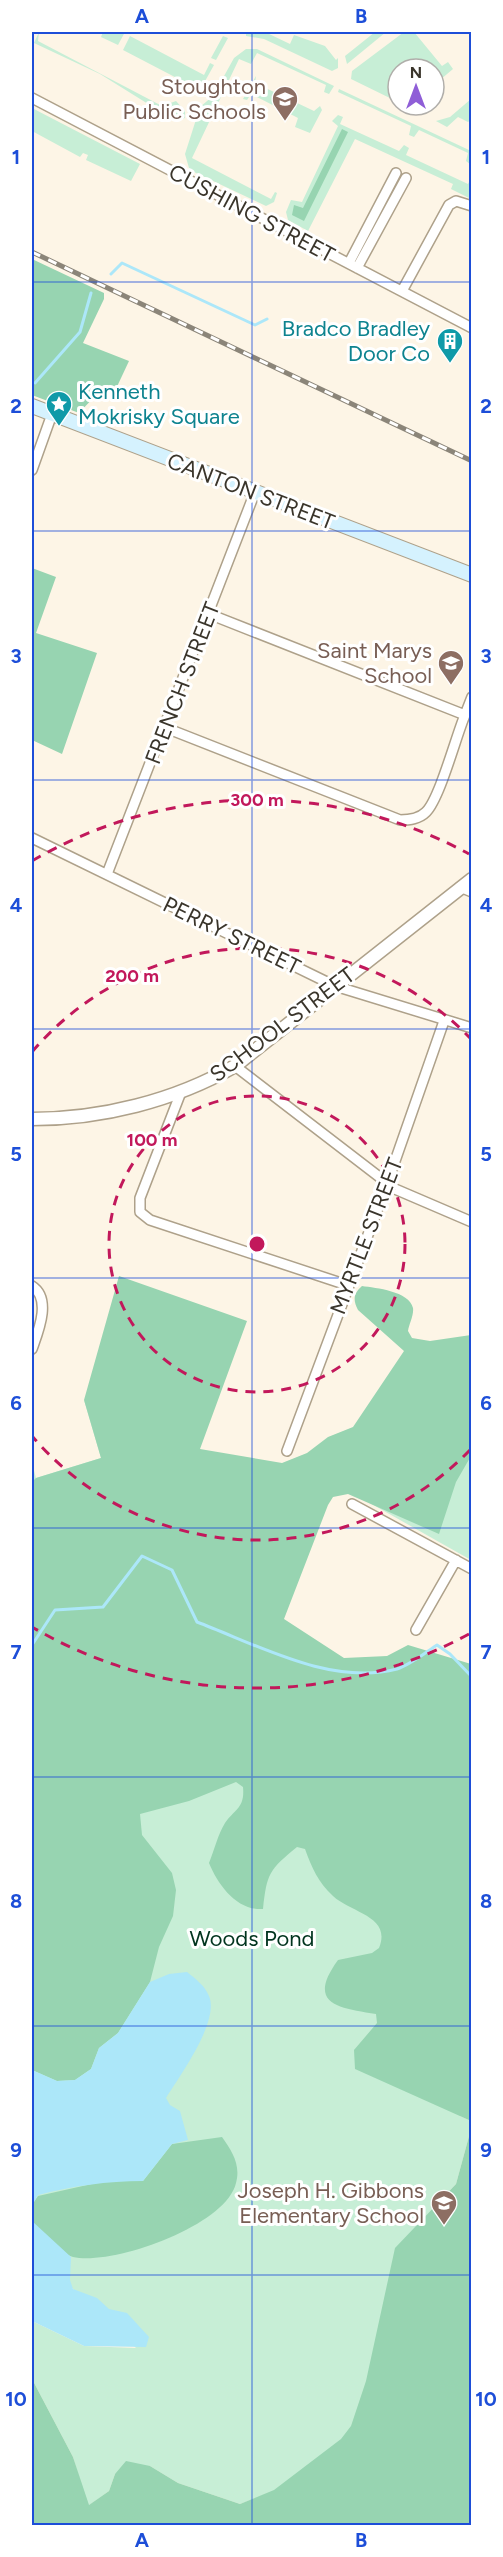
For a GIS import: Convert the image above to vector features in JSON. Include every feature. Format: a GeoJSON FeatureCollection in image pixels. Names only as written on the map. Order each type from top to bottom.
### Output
{"type":"FeatureCollection","features":[{"type":"Feature","properties":{"kind":"main road","name":"CANTON STREET"},"geometry":{"type":"LineString","coordinates":[[32,406],[471,575]]}},
{"type":"Feature","properties":{"kind":"street","name":"CUSHING STREET"},"geometry":{"type":"LineString","coordinates":[[32,98],[471,328]]}},
{"type":"Feature","properties":{"kind":"street"},"geometry":{"type":"LineString","coordinates":[[353,266],[396,173]]}},
{"type":"Feature","properties":{"kind":"street"},"geometry":{"type":"LineString","coordinates":[[353,266],[406,178]]}},
{"type":"Feature","properties":{"kind":"street"},"geometry":{"type":"LineString","coordinates":[[402,291],[449,205],[456,201],[471,206]]}},
{"type":"Feature","properties":{"kind":"street"},"geometry":{"type":"LineString","coordinates":[[32,470],[52,414]]}},
{"type":"Feature","properties":{"kind":"street","name":"FRENCH STREET"},"geometry":{"type":"LineString","coordinates":[[107,874],[166,728],[255,492]]}},
{"type":"Feature","properties":{"kind":"street"},"geometry":{"type":"LineString","coordinates":[[209,614],[465,715]]}},
{"type":"Feature","properties":{"kind":"street"},"geometry":{"type":"LineString","coordinates":[[166,728],[400,820],[409,820],[418,818],[432,805],[471,697]]}},
{"type":"Feature","properties":{"kind":"street","name":"PERRY STREET"},"geometry":{"type":"LineString","coordinates":[[32,838],[335,986],[471,1029]]}},
{"type":"Feature","properties":{"kind":"street","name":"SCHOOL STREET"},"geometry":{"type":"LineString","coordinates":[[32,1119],[53,1119],[114,1111],[202,1084],[234,1066],[335,986],[466,890],[471,879]]}},
{"type":"Feature","properties":{"kind":"street","name":"MYRTLE STREET"},"geometry":{"type":"LineString","coordinates":[[286,1451],[387,1184],[444,1021]]}},
{"type":"Feature","properties":{"kind":"street"},"geometry":{"type":"LineString","coordinates":[[234,1066],[387,1184],[413,1198],[471,1222]]}},
{"type":"Feature","properties":{"kind":"street"},"geometry":{"type":"LineString","coordinates":[[181,1092],[140,1198],[140,1212],[150,1220],[347,1285]]}},
{"type":"Feature","properties":{"kind":"street"},"geometry":{"type":"LineString","coordinates":[[32,1286],[40,1294],[42,1316],[32,1349]]}},
{"type":"Feature","properties":{"kind":"street"},"geometry":{"type":"LineString","coordinates":[[352,1504],[471,1569]]}},
{"type":"Feature","properties":{"kind":"street"},"geometry":{"type":"LineString","coordinates":[[417,1630],[456,1560]]}},
{"type":"Feature","properties":{"kind":"green space"},"geometry":{"type":"Polygon","coordinates":[[[39,32],[38,41],[162,106],[176,101],[185,111],[185,118],[180,120],[169,117],[100,74],[34,43],[39,32]]]}},
{"type":"Feature","properties":{"kind":"green space"},"geometry":{"type":"Polygon","coordinates":[[[103,32],[125,32],[118,45],[101,37],[103,32]]]}},
{"type":"Feature","properties":{"kind":"green space"},"geometry":{"type":"Polygon","coordinates":[[[246,32],[265,32],[290,44],[294,35],[325,46],[336,60],[338,58],[338,68],[332,71],[264,39],[246,36],[246,32]]]}},
{"type":"Feature","properties":{"kind":"green space"},"geometry":{"type":"Polygon","coordinates":[[[375,32],[386,32],[347,64],[345,56],[375,32]]]}},
{"type":"Feature","properties":{"kind":"green space"},"geometry":{"type":"Polygon","coordinates":[[[404,32],[414,32],[435,57],[386,57],[386,96],[351,79],[352,71],[404,32]]]}},
{"type":"Feature","properties":{"kind":"green space"},"geometry":{"type":"Polygon","coordinates":[[[130,36],[204,75],[210,63],[214,65],[204,83],[194,87],[123,50],[130,36]]]}},
{"type":"Feature","properties":{"kind":"green space"},"geometry":{"type":"Polygon","coordinates":[[[223,36],[228,38],[216,60],[211,58],[223,36]]]}},
{"type":"Feature","properties":{"kind":"green space"},"geometry":{"type":"Polygon","coordinates":[[[246,49],[257,49],[334,86],[329,94],[324,92],[326,85],[257,53],[251,64],[239,59],[192,158],[271,199],[275,192],[277,193],[274,202],[266,206],[194,172],[189,168],[185,154],[200,107],[213,96],[234,58],[246,49]]]}},
{"type":"Feature","properties":{"kind":"green space"},"geometry":{"type":"Polygon","coordinates":[[[448,62],[453,69],[446,75],[446,63],[448,62]]]}},
{"type":"Feature","properties":{"kind":"green space"},"geometry":{"type":"Polygon","coordinates":[[[256,76],[255,83],[314,111],[320,106],[322,110],[310,133],[295,127],[298,118],[251,94],[247,100],[243,99],[256,76]]]}},
{"type":"Feature","properties":{"kind":"green space"},"geometry":{"type":"Polygon","coordinates":[[[339,89],[386,111],[386,114],[338,92],[339,89]]]}},
{"type":"Feature","properties":{"kind":"green space"},"geometry":{"type":"Polygon","coordinates":[[[471,99],[471,120],[468,122],[458,117],[447,127],[436,121],[450,117],[471,99]]]}},
{"type":"Feature","properties":{"kind":"green space"},"geometry":{"type":"Polygon","coordinates":[[[32,108],[140,164],[131,181],[86,160],[88,155],[83,153],[80,157],[32,131],[32,108]]]}},
{"type":"Feature","properties":{"kind":"green space"},"geometry":{"type":"Polygon","coordinates":[[[338,115],[343,117],[340,124],[399,151],[404,145],[409,148],[406,155],[468,184],[471,178],[471,199],[451,189],[453,184],[355,139],[308,231],[288,220],[286,212],[291,200],[302,202],[338,126],[332,121],[338,115]]]}},
{"type":"Feature","properties":{"kind":"green space"},"geometry":{"type":"Polygon","coordinates":[[[392,117],[399,117],[469,150],[471,165],[466,161],[468,153],[419,130],[414,137],[409,135],[411,126],[392,117]]]}},
{"type":"Feature","properties":{"kind":"green space"},"geometry":{"type":"Polygon","coordinates":[[[342,129],[348,132],[304,221],[292,215],[294,205],[303,208],[342,129]]]}},
{"type":"Feature","properties":{"kind":"green space"},"geometry":{"type":"Polygon","coordinates":[[[32,259],[104,293],[104,299],[83,343],[129,361],[114,393],[96,395],[79,413],[32,395],[32,259]]]}},
{"type":"Feature","properties":{"kind":"green space"},"geometry":{"type":"Polygon","coordinates":[[[32,568],[56,577],[36,633],[97,653],[62,754],[32,740],[32,568]]]}},
{"type":"Feature","properties":{"kind":"green space"},"geometry":{"type":"Polygon","coordinates":[[[119,1276],[247,1321],[200,1449],[282,1463],[307,1453],[328,1437],[353,1427],[404,1351],[358,1310],[355,1297],[362,1286],[391,1291],[410,1302],[413,1311],[408,1331],[412,1338],[430,1341],[471,1335],[471,1456],[456,1482],[439,1534],[348,1494],[333,1497],[284,1619],[344,1658],[387,1656],[408,1645],[471,1664],[471,2121],[355,2069],[354,2050],[377,2023],[376,2014],[339,2006],[326,1995],[325,1986],[338,1960],[372,1953],[379,1948],[380,1929],[368,1916],[341,1902],[328,1891],[316,1874],[305,1849],[297,1847],[275,1867],[266,1887],[263,1909],[245,1906],[223,1888],[209,1863],[223,1827],[241,1804],[243,1787],[236,1782],[189,1801],[140,1814],[142,1835],[172,1873],[176,1890],[173,1916],[159,1947],[150,1982],[118,2033],[99,2048],[91,2069],[75,2080],[57,2081],[32,2070],[32,1482],[36,1478],[101,1458],[84,1400],[119,1276]]]}},
{"type":"Feature","properties":{"kind":"green space","name":"Woods Pond"},"geometry":{"type":"Polygon","coordinates":[[[84,1400],[208,1585],[472,2075],[460,2116],[471,2121],[471,2129],[456,2184],[417,2225],[471,2525],[274,2491],[240,2504],[178,2483],[150,2466],[115,2474],[109,2491],[88,2506],[73,2457],[32,2379],[32,2321],[84,2346],[136,2348],[73,2289],[32,2241],[32,1463],[36,1478],[101,1458],[84,1400]]]}},
{"type":"Feature","properties":{"kind":"green space"},"geometry":{"type":"Polygon","coordinates":[[[471,1417],[471,1560],[313,1471],[471,1417]]]}},
{"type":"Feature","properties":{"kind":"green space"},"geometry":{"type":"Polygon","coordinates":[[[471,2129],[471,2525],[32,2525],[32,2379],[73,2457],[89,2505],[109,2491],[115,2474],[126,2461],[150,2466],[178,2483],[240,2504],[274,2490],[341,2439],[351,2426],[366,2381],[395,2248],[456,2184],[471,2129]]]}},
{"type":"Feature","properties":{"kind":"green space"},"geometry":{"type":"Polygon","coordinates":[[[222,2137],[236,2164],[236,2183],[228,2199],[212,2214],[190,2228],[139,2249],[91,2258],[73,2257],[63,2252],[38,2230],[32,2221],[32,2205],[38,2196],[105,2181],[143,2181],[172,2144],[222,2137]]]}},
{"type":"Feature","properties":{"kind":"water","name":"Woods Pond"},"geometry":{"type":"Polygon","coordinates":[[[187,1972],[205,1989],[211,2007],[204,2034],[166,2098],[170,2105],[180,2111],[188,2140],[172,2144],[143,2181],[103,2183],[51,2192],[38,2195],[32,2205],[32,2070],[57,2081],[75,2080],[91,2069],[99,2048],[118,2033],[150,1982],[169,1974],[187,1972]]]}},
{"type":"Feature","properties":{"kind":"water"},"geometry":{"type":"Polygon","coordinates":[[[32,2221],[71,2257],[70,2280],[73,2289],[97,2298],[109,2309],[127,2313],[149,2337],[146,2347],[84,2346],[32,2321],[32,2221]]]}},
{"type":"Feature","properties":{"kind":"waterway"},"geometry":{"type":"LineString","coordinates":[[111,274],[122,263],[255,325],[267,319]]}},
{"type":"Feature","properties":{"kind":"waterway"},"geometry":{"type":"LineString","coordinates":[[35,383],[80,332],[91,293]]}},
{"type":"Feature","properties":{"kind":"waterway"},"geometry":{"type":"LineString","coordinates":[[32,1645],[55,1610],[103,1607],[142,1556],[172,1570],[197,1622],[269,1651],[320,1668],[372,1673],[402,1667],[437,1645],[450,1654],[472,1677]]}},
{"type":"Feature","properties":{"kind":"railway"},"geometry":{"type":"LineString","coordinates":[[32,252],[472,461]]}},
{"type":"Feature","properties":{"kind":"place","name":"Stoughton Public Schools"},"geometry":{"type":"Point","coordinates":[285,122]}},
{"type":"Feature","properties":{"kind":"place","name":"Bradco Bradley Door Co"},"geometry":{"type":"Point","coordinates":[450,364]}},
{"type":"Feature","properties":{"kind":"place","name":"Kenneth Mokrisky Square"},"geometry":{"type":"Point","coordinates":[59,427]}},
{"type":"Feature","properties":{"kind":"place","name":"Saint Marys School"},"geometry":{"type":"Point","coordinates":[451,686]}},
{"type":"Feature","properties":{"kind":"place","name":"Joseph H. Gibbons Elementary School"},"geometry":{"type":"Point","coordinates":[444,2226]}}]}
